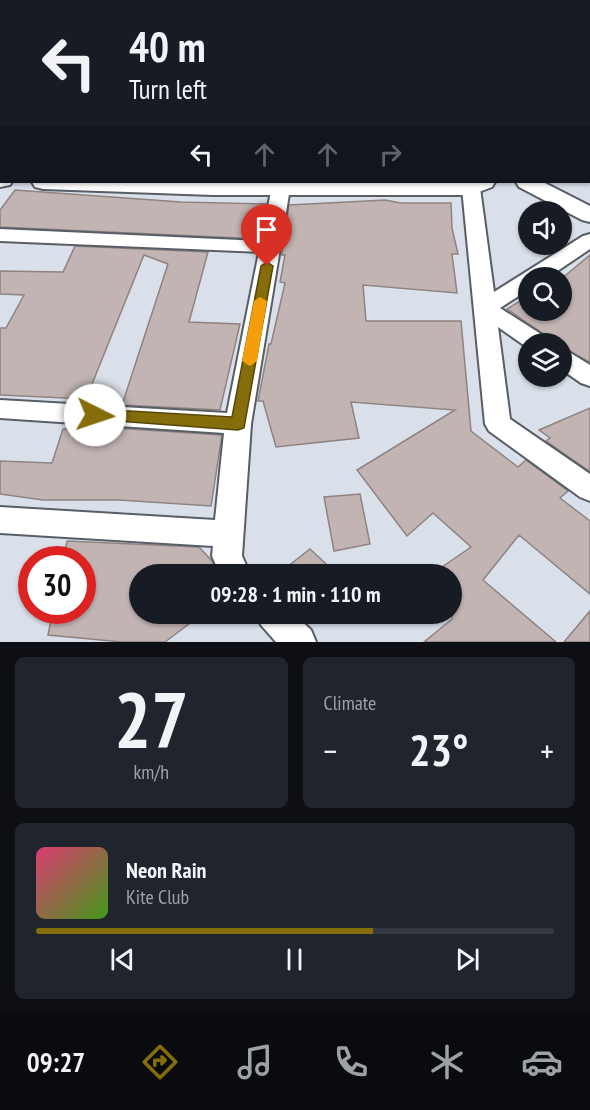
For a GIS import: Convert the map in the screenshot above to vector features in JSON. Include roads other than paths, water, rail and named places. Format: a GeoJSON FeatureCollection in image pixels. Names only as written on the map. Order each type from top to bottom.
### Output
{"type":"FeatureCollection","features":[{"type":"Feature","properties":{"kind":"street"},"geometry":{"type":"LineString","coordinates":[[71,183],[213,188],[282,185],[532,184],[590,215]]}},
{"type":"Feature","properties":{"kind":"street"},"geometry":{"type":"LineString","coordinates":[[231,564],[227,556],[238,424],[282,185]]}},
{"type":"Feature","properties":{"kind":"street"},"geometry":{"type":"LineString","coordinates":[[477,185],[485,308],[498,424],[590,489]]}},
{"type":"Feature","properties":{"kind":"street"},"geometry":{"type":"LineString","coordinates":[[0,235],[270,247]]}},
{"type":"Feature","properties":{"kind":"street"},"geometry":{"type":"LineString","coordinates":[[549,267],[590,240]]}},
{"type":"Feature","properties":{"kind":"street"},"geometry":{"type":"LineString","coordinates":[[485,308],[518,287]]}},
{"type":"Feature","properties":{"kind":"street"},"geometry":{"type":"LineString","coordinates":[[485,308],[522,333]]}},
{"type":"Feature","properties":{"kind":"street"},"geometry":{"type":"LineString","coordinates":[[572,365],[590,377]]}},
{"type":"Feature","properties":{"kind":"street"},"geometry":{"type":"LineString","coordinates":[[0,409],[238,424]]}},
{"type":"Feature","properties":{"kind":"street"},"geometry":{"type":"LineString","coordinates":[[0,520],[230,534]]}},
{"type":"Feature","properties":{"kind":"street"},"geometry":{"type":"LineString","coordinates":[[281,624],[298,642]]}}]}
